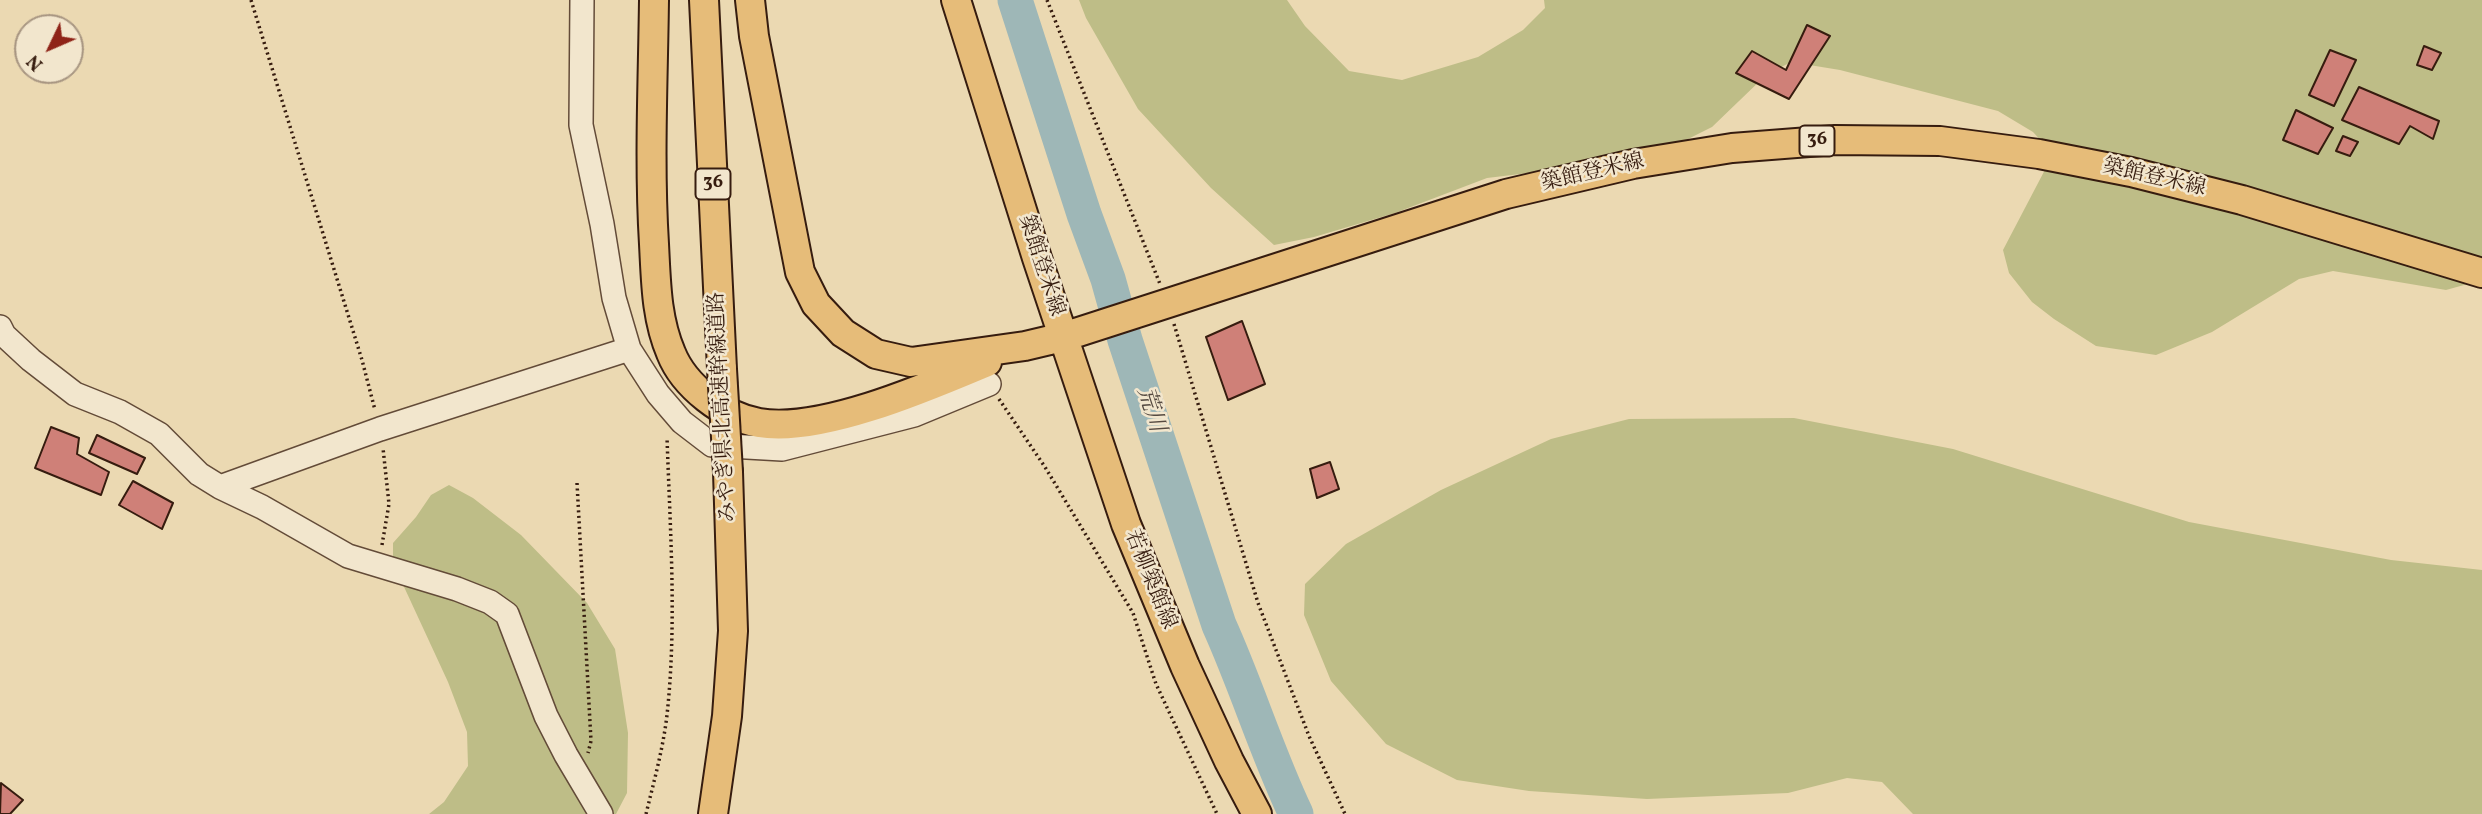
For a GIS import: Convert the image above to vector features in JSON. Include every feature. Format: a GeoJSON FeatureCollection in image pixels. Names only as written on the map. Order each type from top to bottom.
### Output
{"type":"FeatureCollection","features":[{"type":"Feature","properties":{"kind":"main road"},"geometry":{"type":"LineString","coordinates":[[654,0],[650,190],[657,295],[661,325],[672,356],[686,377],[706,398],[736,415],[759,423],[791,424],[822,419],[912,393],[1025,346]]}},
{"type":"Feature","properties":{"kind":"main road","name":"みやぎ県北高速幹線道路"},"geometry":{"type":"LineString","coordinates":[[704,0],[728,472],[733,631],[727,716],[713,814]]}},
{"type":"Feature","properties":{"kind":"main road"},"geometry":{"type":"LineString","coordinates":[[750,0],[754,36],[800,272],[816,304],[843,333],[876,354],[911,362],[1025,346],[1075,333]]}},
{"type":"Feature","properties":{"kind":"main road","name":"築館登米線"},"geometry":{"type":"LineString","coordinates":[[956,0],[1075,333],[1506,194],[1633,164],[1732,148],[1835,140],[1940,141],[2039,154],[2131,172],[2242,200],[2482,273]]}},
{"type":"Feature","properties":{"kind":"main road","name":"若柳築館線"},"geometry":{"type":"LineString","coordinates":[[1075,333],[1126,524],[1153,593],[1228,761],[1257,814]]}},
{"type":"Feature","properties":{"kind":"street"},"geometry":{"type":"LineString","coordinates":[[582,0],[581,125],[614,298],[629,349],[658,394],[682,422],[712,445],[782,449],[914,415],[989,384]]}},
{"type":"Feature","properties":{"kind":"street"},"geometry":{"type":"LineString","coordinates":[[0,327],[31,360],[75,394],[120,412],[159,434],[200,474],[220,487],[262,507],[348,556],[490,602],[507,614],[546,716],[601,814]]}},
{"type":"Feature","properties":{"kind":"street"},"geometry":{"type":"LineString","coordinates":[[220,487],[380,429],[629,349]]}},
{"type":"Feature","properties":{"kind":"path"},"geometry":{"type":"LineString","coordinates":[[251,0],[362,360],[380,429],[389,504],[377,564]]}},
{"type":"Feature","properties":{"kind":"path"},"geometry":{"type":"LineString","coordinates":[[1047,0],[1163,304],[1258,603],[1309,736],[1345,814]]}},
{"type":"Feature","properties":{"kind":"path"},"geometry":{"type":"LineString","coordinates":[[989,384],[1045,467],[1133,613],[1156,684],[1217,814]]}},
{"type":"Feature","properties":{"kind":"path"},"geometry":{"type":"LineString","coordinates":[[646,814],[660,760],[667,713],[673,603],[666,425],[672,410]]}},
{"type":"Feature","properties":{"kind":"path"},"geometry":{"type":"LineString","coordinates":[[577,482],[591,741],[582,783]]}},
{"type":"Feature","properties":{"kind":"shaded area"},"geometry":{"type":"Polygon","coordinates":[[[1079,0],[1287,0],[1305,26],[1349,71],[1402,80],[1478,57],[1523,30],[1545,8],[1544,0],[2482,0],[2482,280],[2446,290],[2333,271],[2299,279],[2212,332],[2156,355],[2096,346],[2032,302],[2009,273],[2003,250],[2048,164],[2046,146],[2033,132],[1998,111],[1840,70],[1791,62],[1766,75],[1712,127],[1676,145],[1545,171],[1487,178],[1395,213],[1314,237],[1274,245],[1211,188],[1138,109],[1086,18],[1079,0]]]}},
{"type":"Feature","properties":{"kind":"shaded area"},"geometry":{"type":"Polygon","coordinates":[[[1794,418],[1953,449],[2189,522],[2391,560],[2482,570],[2482,814],[1913,814],[1882,782],[1847,778],[1788,793],[1647,799],[1529,791],[1457,780],[1386,744],[1331,681],[1304,615],[1305,584],[1346,544],[1441,490],[1551,439],[1629,419],[1794,418]]]}},
{"type":"Feature","properties":{"kind":"shaded area"},"geometry":{"type":"Polygon","coordinates":[[[449,485],[473,498],[521,535],[587,603],[615,649],[628,733],[627,793],[616,814],[429,814],[444,802],[468,766],[467,732],[448,682],[393,563],[393,543],[431,495],[449,485]]]}},
{"type":"Feature","properties":{"kind":"building"},"geometry":{"type":"Polygon","coordinates":[[[1807,25],[1830,36],[1789,99],[1736,73],[1752,51],[1786,70],[1807,25]]]}},
{"type":"Feature","properties":{"kind":"building"},"geometry":{"type":"Polygon","coordinates":[[[2424,46],[2441,53],[2432,70],[2417,65],[2424,46]]]}},
{"type":"Feature","properties":{"kind":"building"},"geometry":{"type":"Polygon","coordinates":[[[2330,50],[2356,60],[2334,106],[2309,95],[2330,50]]]}},
{"type":"Feature","properties":{"kind":"building"},"geometry":{"type":"Polygon","coordinates":[[[2359,87],[2439,121],[2433,139],[2410,126],[2399,144],[2342,120],[2359,87]]]}},
{"type":"Feature","properties":{"kind":"building"},"geometry":{"type":"Polygon","coordinates":[[[2296,110],[2333,128],[2318,154],[2283,140],[2296,110]]]}},
{"type":"Feature","properties":{"kind":"building"},"geometry":{"type":"Polygon","coordinates":[[[2343,136],[2358,142],[2350,156],[2336,151],[2343,136]]]}},
{"type":"Feature","properties":{"kind":"building"},"geometry":{"type":"Polygon","coordinates":[[[1242,321],[1265,384],[1228,400],[1206,337],[1242,321]]]}},
{"type":"Feature","properties":{"kind":"building"},"geometry":{"type":"Polygon","coordinates":[[[51,427],[79,438],[77,454],[109,472],[101,495],[35,468],[51,427]]]}},
{"type":"Feature","properties":{"kind":"building"},"geometry":{"type":"Polygon","coordinates":[[[97,435],[145,458],[137,474],[89,453],[97,435]]]}},
{"type":"Feature","properties":{"kind":"building"},"geometry":{"type":"Polygon","coordinates":[[[1330,462],[1339,489],[1317,498],[1310,469],[1330,462]]]}},
{"type":"Feature","properties":{"kind":"building"},"geometry":{"type":"Polygon","coordinates":[[[133,481],[173,503],[162,529],[119,505],[133,481]]]}},
{"type":"Feature","properties":{"kind":"building"},"geometry":{"type":"Polygon","coordinates":[[[1,783],[23,800],[10,814],[0,814],[1,783]]]}},
{"type":"Feature","properties":{"kind":"waterway","name":"荒川"},"geometry":{"type":"LineString","coordinates":[[1015,0],[1219,625],[1296,814]]}}]}
